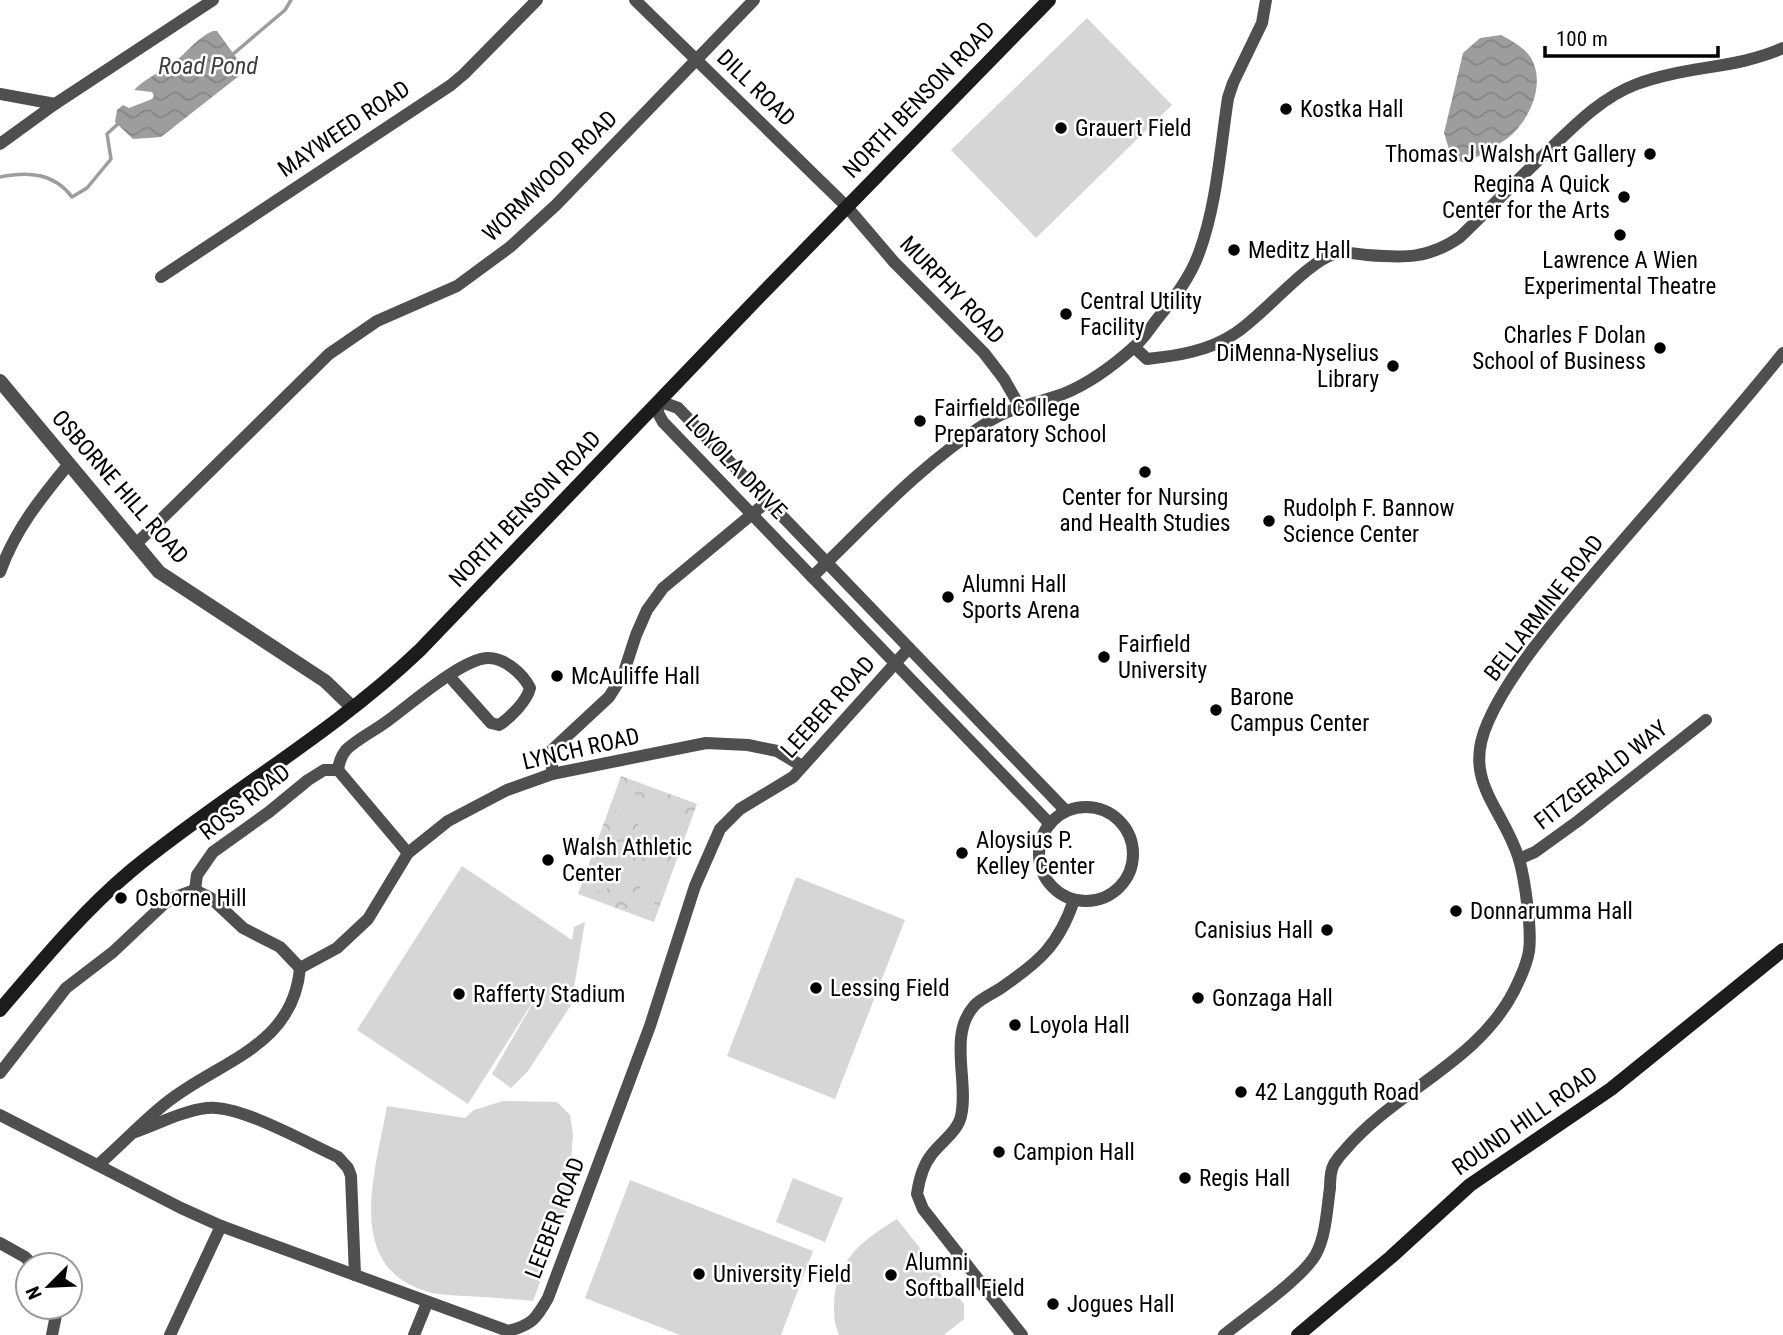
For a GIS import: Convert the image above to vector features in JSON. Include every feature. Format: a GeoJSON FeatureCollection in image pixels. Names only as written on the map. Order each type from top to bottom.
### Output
{"type":"FeatureCollection","features":[{"type":"Feature","properties":{"kind":"main road","name":"NORTH BENSON ROAD"},"geometry":{"type":"LineString","coordinates":[[0,1010],[128,873],[383,684],[420,650],[1049,0]]}},
{"type":"Feature","properties":{"kind":"main road","name":"ROUND HILL ROAD"},"geometry":{"type":"LineString","coordinates":[[1299,1335],[1488,1171],[1611,1089],[1783,950]]}},
{"type":"Feature","properties":{"kind":"street"},"geometry":{"type":"LineString","coordinates":[[0,144],[55,104],[213,0]]}},
{"type":"Feature","properties":{"kind":"street","name":"MAYWEED ROAD"},"geometry":{"type":"LineString","coordinates":[[161,277],[451,85],[537,0]]}},
{"type":"Feature","properties":{"kind":"street","name":"DILL ROAD"},"geometry":{"type":"LineString","coordinates":[[635,0],[847,207]]}},
{"type":"Feature","properties":{"kind":"street","name":"WORMWOOD ROAD"},"geometry":{"type":"LineString","coordinates":[[135,545],[329,354],[377,321],[457,286],[510,247],[556,205],[754,0]]}},
{"type":"Feature","properties":{"kind":"street"},"geometry":{"type":"LineString","coordinates":[[812,577],[938,457],[991,419],[1080,385],[1120,359],[1143,339],[1173,300],[1199,253],[1211,208],[1228,98],[1262,23],[1266,0]]}},
{"type":"Feature","properties":{"kind":"street"},"geometry":{"type":"LineString","coordinates":[[1134,347],[1147,359],[1171,356],[1218,343],[1235,334],[1312,267],[1336,253],[1422,256],[1444,249],[1460,237],[1585,116],[1616,94],[1657,77],[1749,60],[1783,48]]}},
{"type":"Feature","properties":{"kind":"street"},"geometry":{"type":"LineString","coordinates":[[0,94],[55,104]]}},
{"type":"Feature","properties":{"kind":"street","name":"MURPHY ROAD"},"geometry":{"type":"LineString","coordinates":[[847,207],[894,262],[984,353],[1004,379],[1020,407]]}},
{"type":"Feature","properties":{"kind":"street","name":"BELLARMINE ROAD"},"geometry":{"type":"LineString","coordinates":[[1224,1335],[1298,1275],[1316,1254],[1327,1209],[1332,1167],[1347,1147],[1375,1121],[1478,1041],[1493,1024],[1520,979],[1529,951],[1529,934],[1519,859],[1479,774],[1479,754],[1487,722],[1528,657],[1571,602],[1727,424],[1783,353]]}},
{"type":"Feature","properties":{"kind":"street","name":"OSBORNE HILL ROAD"},"geometry":{"type":"LineString","coordinates":[[0,381],[159,572],[316,674],[352,707]]}},
{"type":"Feature","properties":{"kind":"street","name":"LOYOLA DRIVE"},"geometry":{"type":"LineString","coordinates":[[1050,824],[663,422],[658,412],[659,401],[678,408],[1066,811]]}},
{"type":"Feature","properties":{"kind":"street"},"geometry":{"type":"LineString","coordinates":[[0,572],[8,548],[29,513],[68,465]]}},
{"type":"Feature","properties":{"kind":"street"},"geometry":{"type":"LineString","coordinates":[[552,774],[552,750],[609,697],[623,675],[647,610],[663,588],[768,501]]}},
{"type":"Feature","properties":{"kind":"street","name":"LEEBER ROAD"},"geometry":{"type":"LineString","coordinates":[[0,1115],[221,1226],[508,1331],[531,1323],[538,1317],[548,1298],[650,1026],[710,846],[729,817],[793,777],[909,648]]}},
{"type":"Feature","properties":{"kind":"street"},"geometry":{"type":"LineString","coordinates":[[408,853],[338,770],[339,763],[348,748],[449,676],[477,660],[493,658],[522,675],[530,688],[529,694],[506,720],[499,724],[491,723],[449,676]]}},
{"type":"Feature","properties":{"kind":"street","name":"FITZGERALD WAY"},"geometry":{"type":"LineString","coordinates":[[1519,859],[1535,852],[1578,821],[1706,720]]}},
{"type":"Feature","properties":{"kind":"street","name":"LYNCH ROAD"},"geometry":{"type":"LineString","coordinates":[[300,968],[337,948],[368,919],[408,853],[447,821],[507,790],[552,774],[706,743],[734,744],[777,751],[802,766]]}},
{"type":"Feature","properties":{"kind":"street","name":"ROSS ROAD"},"geometry":{"type":"LineString","coordinates":[[195,890],[197,875],[213,852],[308,780],[324,770],[338,770]]}},
{"type":"Feature","properties":{"kind":"street"},"geometry":{"type":"LineString","coordinates":[[1084,807],[1100,808],[1120,822],[1132,843],[1133,859],[1129,875],[1119,888],[1106,897],[1091,901],[1074,900],[1054,889],[1041,870],[1038,855],[1040,840],[1050,824],[1066,811],[1084,807]]}},
{"type":"Feature","properties":{"kind":"street"},"geometry":{"type":"LineString","coordinates":[[0,1073],[66,988],[113,953],[164,904],[195,890],[211,898],[243,928],[280,947],[300,968],[295,998],[266,1037],[227,1066],[166,1103],[98,1166]]}},
{"type":"Feature","properties":{"kind":"street"},"geometry":{"type":"LineString","coordinates":[[1022,1335],[923,1209],[916,1194],[928,1160],[955,1128],[961,1115],[964,1091],[961,1046],[965,1020],[975,1005],[1017,977],[1049,951],[1067,923],[1074,900]]}},
{"type":"Feature","properties":{"kind":"street"},"geometry":{"type":"LineString","coordinates":[[135,1132],[210,1107],[248,1116],[338,1157],[351,1176],[355,1275]]}},
{"type":"Feature","properties":{"kind":"street"},"geometry":{"type":"LineString","coordinates":[[170,1335],[221,1226]]}},
{"type":"Feature","properties":{"kind":"street"},"geometry":{"type":"LineString","coordinates":[[0,1242],[16,1251]]}},
{"type":"Feature","properties":{"kind":"street"},"geometry":{"type":"LineString","coordinates":[[414,1335],[427,1303]]}},
{"type":"Feature","properties":{"kind":"green space","name":"Grauert Field"},"geometry":{"type":"Polygon","coordinates":[[[1087,18],[1172,105],[1036,238],[951,150],[1087,18]]]}},
{"type":"Feature","properties":{"kind":"green space"},"geometry":{"type":"Polygon","coordinates":[[[621,776],[697,804],[654,922],[578,894],[621,776]]]}},
{"type":"Feature","properties":{"kind":"green space"},"geometry":{"type":"Polygon","coordinates":[[[624,790],[642,797],[627,835],[610,828],[624,790]]]}},
{"type":"Feature","properties":{"kind":"green space"},"geometry":{"type":"Polygon","coordinates":[[[648,799],[665,806],[651,844],[633,837],[648,799]]]}},
{"type":"Feature","properties":{"kind":"green space"},"geometry":{"type":"Polygon","coordinates":[[[671,808],[688,815],[674,853],[656,846],[671,808]]]}},
{"type":"Feature","properties":{"kind":"green space"},"geometry":{"type":"Polygon","coordinates":[[[602,849],[619,856],[605,894],[587,887],[602,849]]]}},
{"type":"Feature","properties":{"kind":"green space"},"geometry":{"type":"Polygon","coordinates":[[[625,858],[643,865],[628,903],[610,896],[625,858]]]}},
{"type":"Feature","properties":{"kind":"green space","name":"Rafferty Stadium"},"geometry":{"type":"Polygon","coordinates":[[[462,866],[572,940],[574,927],[585,922],[571,1005],[528,1071],[511,1088],[492,1074],[541,989],[468,1104],[357,1030],[462,866]]]}},
{"type":"Feature","properties":{"kind":"green space"},"geometry":{"type":"Polygon","coordinates":[[[648,867],[666,874],[651,912],[633,905],[648,867]]]}},
{"type":"Feature","properties":{"kind":"green space","name":"Lessing Field"},"geometry":{"type":"Polygon","coordinates":[[[796,877],[905,920],[835,1099],[727,1056],[796,877]]]}},
{"type":"Feature","properties":{"kind":"green space"},"geometry":{"type":"Polygon","coordinates":[[[503,1101],[557,1102],[570,1115],[573,1134],[567,1211],[533,1301],[436,1294],[403,1281],[385,1263],[375,1241],[371,1215],[372,1188],[387,1106],[465,1118],[474,1110],[503,1101]]]}},
{"type":"Feature","properties":{"kind":"green space"},"geometry":{"type":"Polygon","coordinates":[[[793,1178],[843,1198],[825,1242],[776,1222],[793,1178]]]}},
{"type":"Feature","properties":{"kind":"green space","name":"University Field"},"geometry":{"type":"Polygon","coordinates":[[[630,1180],[813,1251],[781,1335],[680,1335],[585,1298],[630,1180]]]}},
{"type":"Feature","properties":{"kind":"green space","name":"Alumni Softball Field"},"geometry":{"type":"Polygon","coordinates":[[[897,1219],[964,1304],[964,1319],[944,1335],[839,1335],[834,1303],[840,1274],[863,1243],[897,1219]]]}},
{"type":"Feature","properties":{"kind":"water","name":"Road Pond"},"geometry":{"type":"Polygon","coordinates":[[[213,31],[217,31],[244,72],[161,137],[133,139],[115,122],[117,110],[123,105],[129,108],[152,99],[152,92],[134,90],[213,31]]]}},
{"type":"Feature","properties":{"kind":"water"},"geometry":{"type":"Polygon","coordinates":[[[1501,35],[1521,47],[1531,58],[1537,78],[1534,100],[1517,130],[1504,141],[1466,163],[1452,159],[1444,133],[1463,53],[1480,38],[1501,35]]]}},
{"type":"Feature","properties":{"kind":"waterway"},"geometry":{"type":"LineString","coordinates":[[232,55],[285,10],[291,0]]}},
{"type":"Feature","properties":{"kind":"waterway"},"geometry":{"type":"LineString","coordinates":[[0,177],[21,174],[40,176],[57,183],[72,197],[87,188],[111,159],[107,134],[120,122]]}},
{"type":"Feature","properties":{"kind":"place","name":"Kostka Hall"},"geometry":{"type":"Point","coordinates":[1286,109]}},
{"type":"Feature","properties":{"kind":"place","name":"Grauert Field"},"geometry":{"type":"Point","coordinates":[1061,128]}},
{"type":"Feature","properties":{"kind":"place","name":"Thomas J Walsh Art Gallery"},"geometry":{"type":"Point","coordinates":[1650,154]}},
{"type":"Feature","properties":{"kind":"place","name":"Regina A Quick Center for the Arts"},"geometry":{"type":"Point","coordinates":[1624,197]}},
{"type":"Feature","properties":{"kind":"place","name":"Lawrence A Wien Experimental Theatre"},"geometry":{"type":"Point","coordinates":[1620,235]}},
{"type":"Feature","properties":{"kind":"place","name":"Meditz Hall"},"geometry":{"type":"Point","coordinates":[1234,250]}},
{"type":"Feature","properties":{"kind":"place","name":"Central Utility Facility"},"geometry":{"type":"Point","coordinates":[1066,314]}},
{"type":"Feature","properties":{"kind":"place","name":"Charles F Dolan School of Business"},"geometry":{"type":"Point","coordinates":[1660,348]}},
{"type":"Feature","properties":{"kind":"place","name":"DiMenna-Nyselius Library"},"geometry":{"type":"Point","coordinates":[1393,366]}},
{"type":"Feature","properties":{"kind":"place","name":"Fairfield College Preparatory School"},"geometry":{"type":"Point","coordinates":[920,421]}},
{"type":"Feature","properties":{"kind":"place","name":"Center for Nursing and Health Studies"},"geometry":{"type":"Point","coordinates":[1145,472]}},
{"type":"Feature","properties":{"kind":"place","name":"Rudolph F. Bannow Science Center"},"geometry":{"type":"Point","coordinates":[1269,521]}},
{"type":"Feature","properties":{"kind":"place","name":"Alumni Hall Sports Arena"},"geometry":{"type":"Point","coordinates":[948,597]}},
{"type":"Feature","properties":{"kind":"place","name":"Fairfield University"},"geometry":{"type":"Point","coordinates":[1104,657]}},
{"type":"Feature","properties":{"kind":"place","name":"McAuliffe Hall"},"geometry":{"type":"Point","coordinates":[557,676]}},
{"type":"Feature","properties":{"kind":"place","name":"Barone Campus Center"},"geometry":{"type":"Point","coordinates":[1216,710]}},
{"type":"Feature","properties":{"kind":"place","name":"Aloysius P. Kelley Center"},"geometry":{"type":"Point","coordinates":[962,853]}},
{"type":"Feature","properties":{"kind":"place","name":"Walsh Athletic Center"},"geometry":{"type":"Point","coordinates":[548,860]}},
{"type":"Feature","properties":{"kind":"place","name":"Osborne Hill"},"geometry":{"type":"Point","coordinates":[121,898]}},
{"type":"Feature","properties":{"kind":"place","name":"Donnarumma Hall"},"geometry":{"type":"Point","coordinates":[1456,911]}},
{"type":"Feature","properties":{"kind":"place","name":"Canisius Hall"},"geometry":{"type":"Point","coordinates":[1327,930]}},
{"type":"Feature","properties":{"kind":"place","name":"Lessing Field"},"geometry":{"type":"Point","coordinates":[816,988]}},
{"type":"Feature","properties":{"kind":"place","name":"Rafferty Stadium"},"geometry":{"type":"Point","coordinates":[459,994]}},
{"type":"Feature","properties":{"kind":"place","name":"Gonzaga Hall"},"geometry":{"type":"Point","coordinates":[1198,998]}},
{"type":"Feature","properties":{"kind":"place","name":"Loyola Hall"},"geometry":{"type":"Point","coordinates":[1015,1025]}},
{"type":"Feature","properties":{"kind":"place","name":"42 Langguth Road"},"geometry":{"type":"Point","coordinates":[1241,1092]}},
{"type":"Feature","properties":{"kind":"place","name":"Campion Hall"},"geometry":{"type":"Point","coordinates":[999,1152]}},
{"type":"Feature","properties":{"kind":"place","name":"Regis Hall"},"geometry":{"type":"Point","coordinates":[1185,1178]}},
{"type":"Feature","properties":{"kind":"place","name":"University Field"},"geometry":{"type":"Point","coordinates":[699,1274]}},
{"type":"Feature","properties":{"kind":"place","name":"Alumni Softball Field"},"geometry":{"type":"Point","coordinates":[891,1275]}},
{"type":"Feature","properties":{"kind":"place","name":"Jogues Hall"},"geometry":{"type":"Point","coordinates":[1053,1304]}}]}
